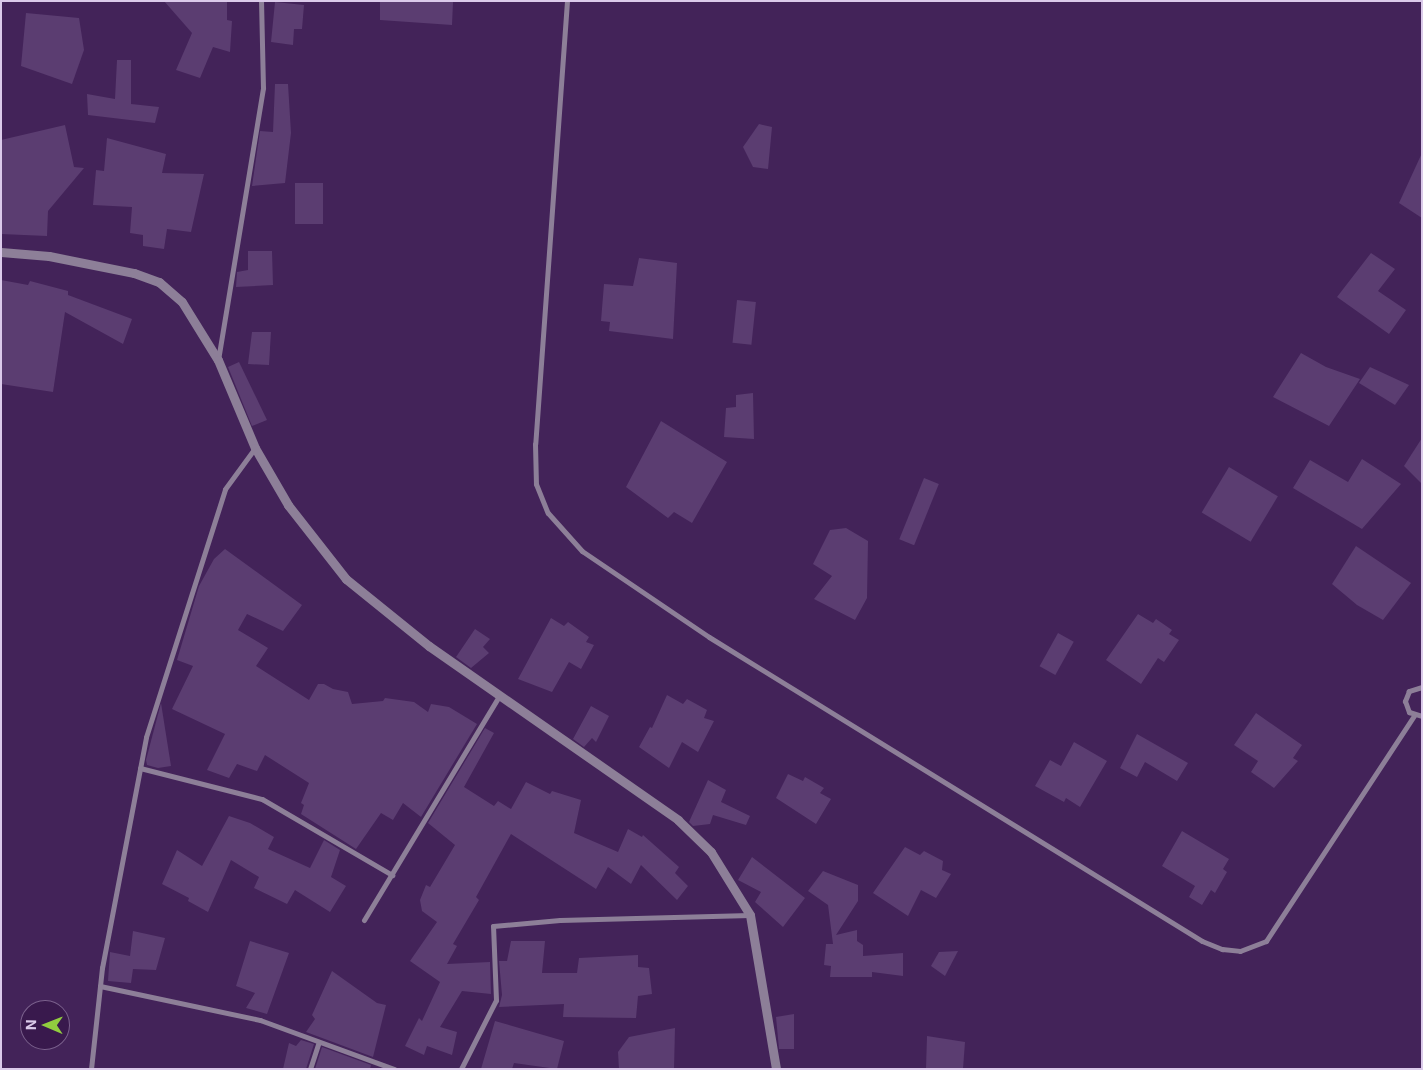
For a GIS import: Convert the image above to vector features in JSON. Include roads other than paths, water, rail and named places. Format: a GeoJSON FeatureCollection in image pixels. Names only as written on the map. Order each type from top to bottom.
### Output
{"type":"FeatureCollection","features":[{"type":"Feature","properties":{"kind":"street"},"geometry":{"type":"LineString","coordinates":[[218,360],[262,88],[261,1]]}},
{"type":"Feature","properties":{"kind":"street"},"geometry":{"type":"LineString","coordinates":[[567,1],[535,444],[536,484],[548,513],[582,551],[709,637],[1202,940],[1222,949],[1240,951],[1266,941],[1414,716]]}},
{"type":"Feature","properties":{"kind":"street"},"geometry":{"type":"LineString","coordinates":[[1,252],[49,256],[106,267],[159,282],[182,302],[218,360],[255,448],[306,532],[346,579],[429,646],[678,820],[711,852],[750,915],[776,1069]]}},
{"type":"Feature","properties":{"kind":"street"},"geometry":{"type":"LineString","coordinates":[[92,1068],[100,986],[146,737],[226,489],[255,448]]}},
{"type":"Feature","properties":{"kind":"street"},"geometry":{"type":"LineString","coordinates":[[1414,716],[1405,701],[1410,691],[1422,686]]}},
{"type":"Feature","properties":{"kind":"street"},"geometry":{"type":"LineString","coordinates":[[364,920],[499,696]]}},
{"type":"Feature","properties":{"kind":"street"},"geometry":{"type":"LineString","coordinates":[[1414,716],[1422,716]]}},
{"type":"Feature","properties":{"kind":"street"},"geometry":{"type":"LineString","coordinates":[[140,768],[262,799],[392,875]]}},
{"type":"Feature","properties":{"kind":"street"},"geometry":{"type":"LineString","coordinates":[[461,1069],[496,1000],[493,926],[560,920],[750,915]]}},
{"type":"Feature","properties":{"kind":"street"},"geometry":{"type":"LineString","coordinates":[[100,986],[260,1020],[394,1069]]}},
{"type":"Feature","properties":{"kind":"street"},"geometry":{"type":"LineString","coordinates":[[310,1069],[320,1042]]}}]}
